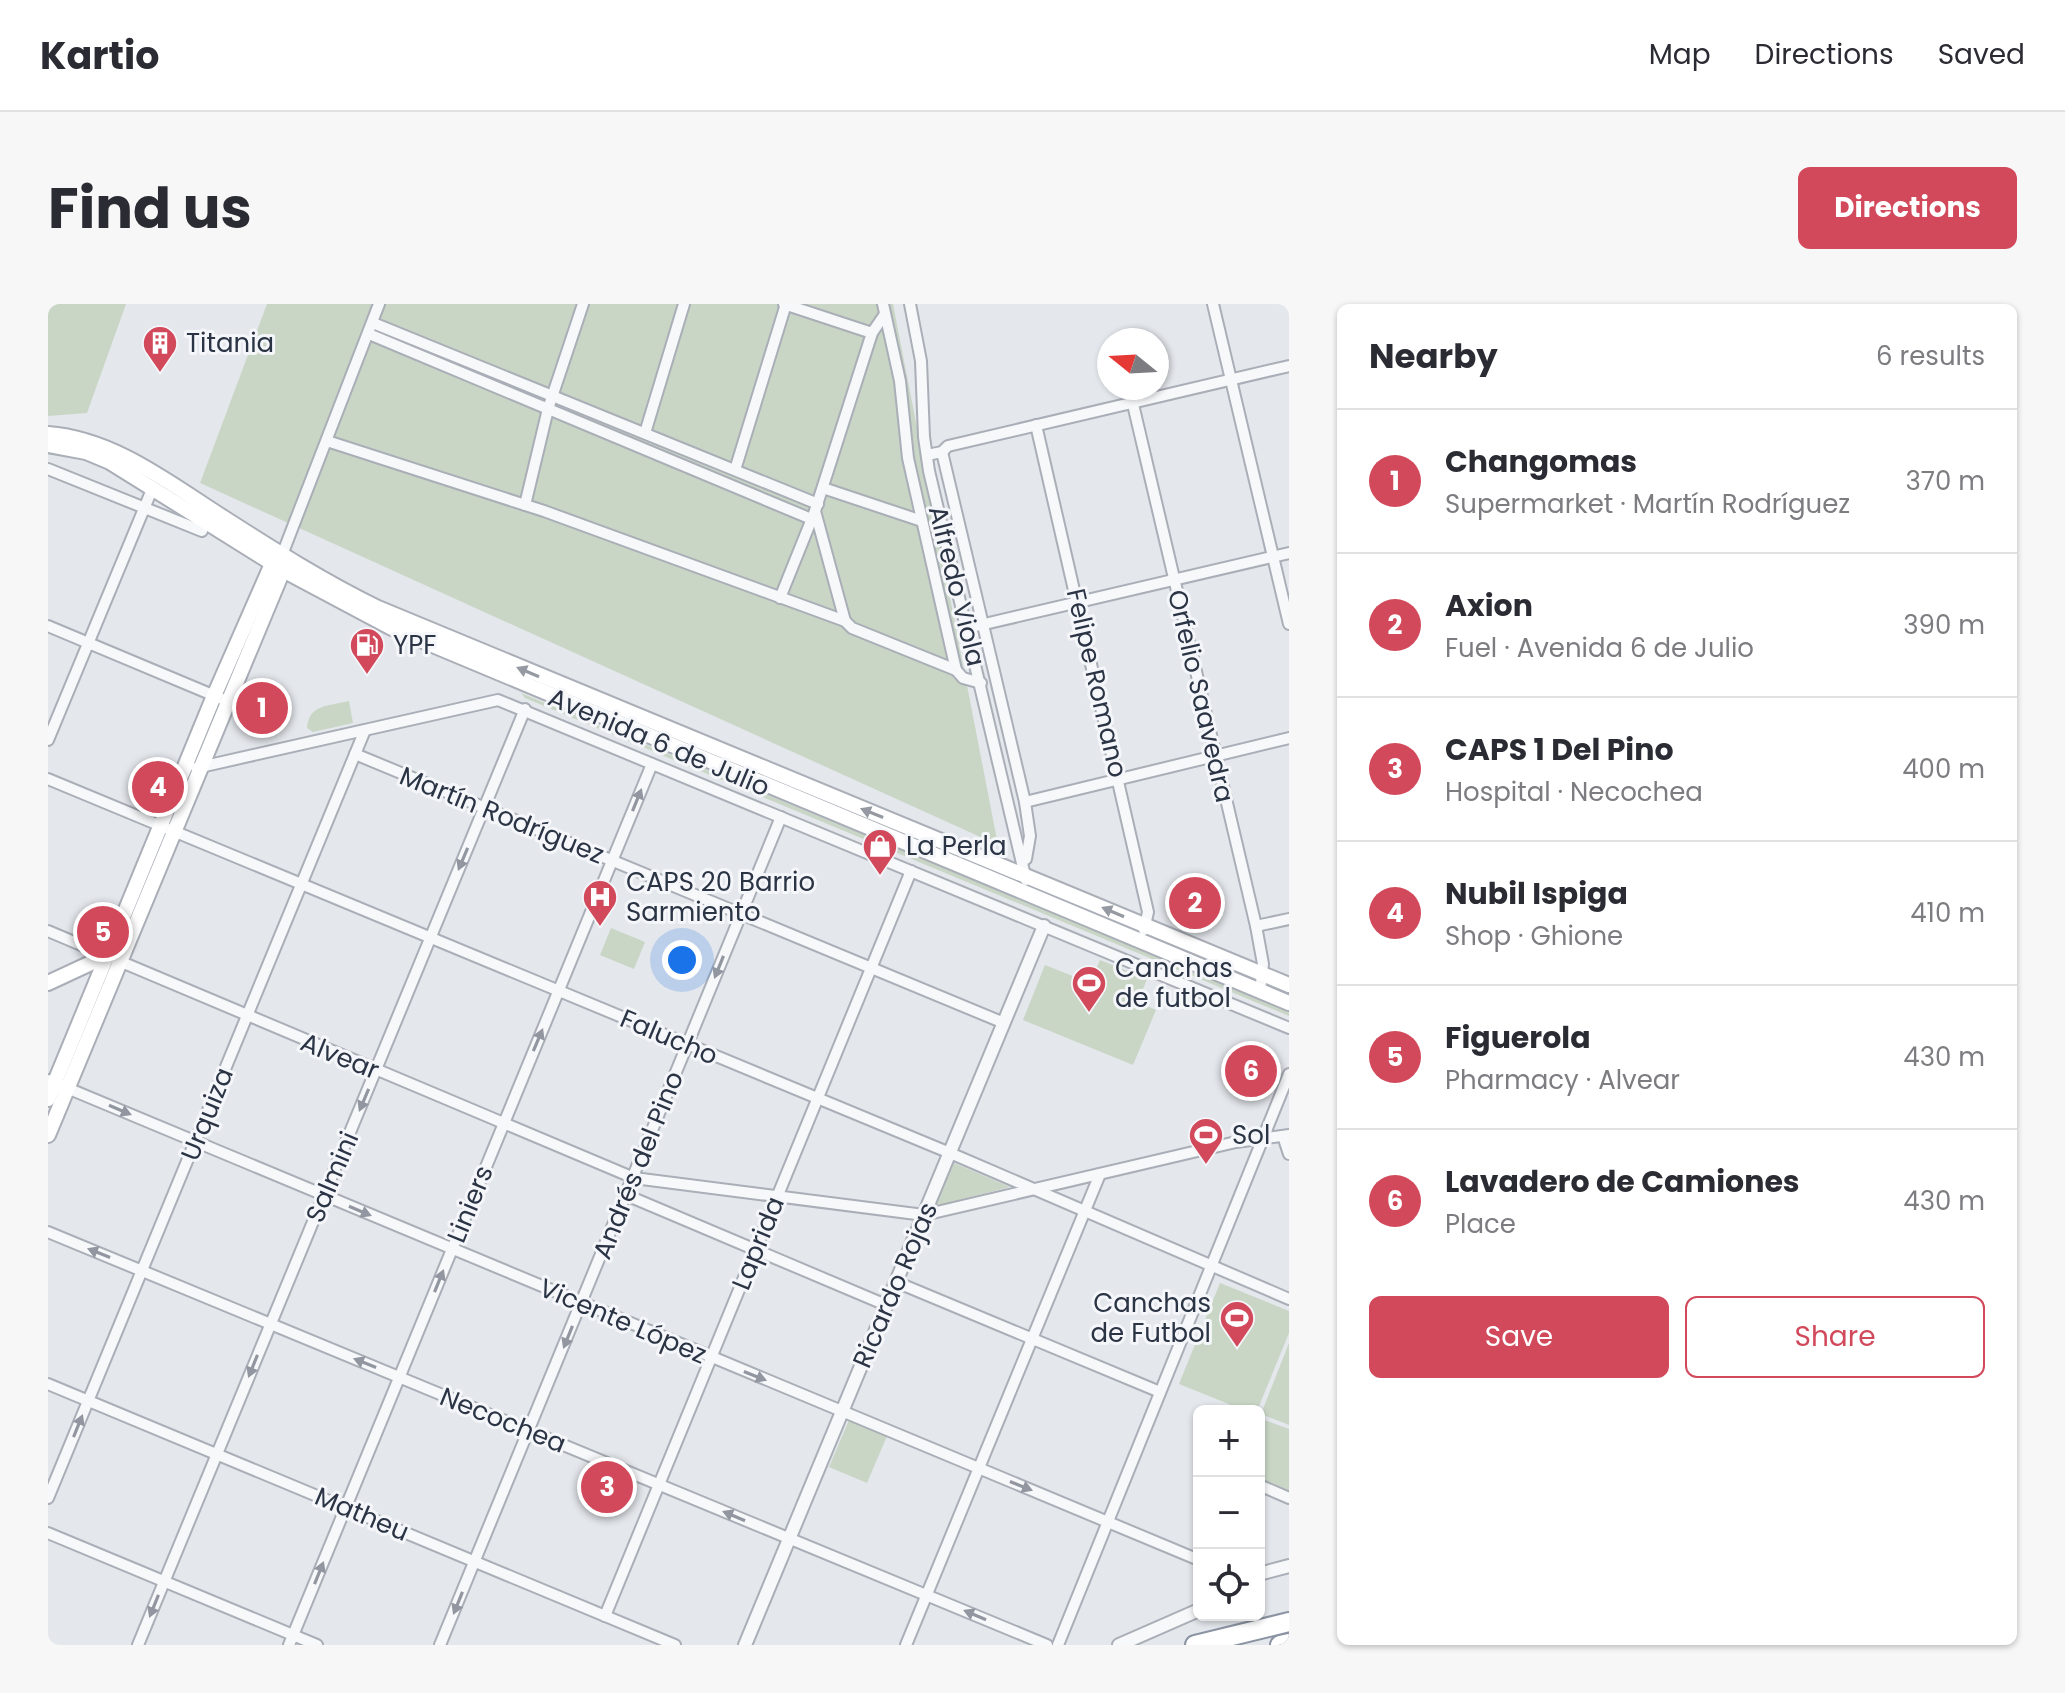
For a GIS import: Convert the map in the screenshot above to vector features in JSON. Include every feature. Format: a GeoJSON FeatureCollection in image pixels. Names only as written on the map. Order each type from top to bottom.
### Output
{"type":"FeatureCollection","features":[{"type":"Feature","properties":{"kind":"highway"},"geometry":{"type":"LineString","coordinates":[[1195,1645],[1289,1622]]}},
{"type":"Feature","properties":{"kind":"highway"},"geometry":{"type":"LineString","coordinates":[[1280,1645],[1289,1643]]}},
{"type":"Feature","properties":{"kind":"main road","name":"Avenida 6 de Julio"},"geometry":{"type":"LineString","coordinates":[[48,434],[81,439],[126,457],[280,560],[404,619],[1026,870],[1146,926],[1289,985]]}},
{"type":"Feature","properties":{"kind":"main road","name":"Avenida 6 de Julio"},"geometry":{"type":"LineString","coordinates":[[48,445],[86,452],[153,487],[392,628],[1289,1003]]}},
{"type":"Feature","properties":{"kind":"main road"},"geometry":{"type":"LineString","coordinates":[[167,828],[183,771],[220,699],[280,560]]}},
{"type":"Feature","properties":{"kind":"main road"},"geometry":{"type":"LineString","coordinates":[[48,1099],[113,959],[167,828],[200,767],[220,699]]}},
{"type":"Feature","properties":{"kind":"main road"},"geometry":{"type":"LineString","coordinates":[[48,983],[113,959]]}},
{"type":"Feature","properties":{"kind":"main road"},"geometry":{"type":"LineString","coordinates":[[48,1135],[57,1084]]}},
{"type":"Feature","properties":{"kind":"street"},"geometry":{"type":"LineString","coordinates":[[280,560],[379,304]]}},
{"type":"Feature","properties":{"kind":"street"},"geometry":{"type":"LineString","coordinates":[[525,505],[548,409],[583,304]]}},
{"type":"Feature","properties":{"kind":"street"},"geometry":{"type":"LineString","coordinates":[[645,433],[684,304]]}},
{"type":"Feature","properties":{"kind":"street"},"geometry":{"type":"LineString","coordinates":[[735,470],[785,304],[872,333]]}},
{"type":"Feature","properties":{"kind":"street","name":"Alfredo Viola"},"geometry":{"type":"LineString","coordinates":[[910,304],[921,361],[927,455],[1026,870]]}},
{"type":"Feature","properties":{"kind":"street"},"geometry":{"type":"LineString","coordinates":[[1213,304],[1289,624]]}},
{"type":"Feature","properties":{"kind":"street"},"geometry":{"type":"LineString","coordinates":[[780,598],[823,488],[872,333],[884,309]]}},
{"type":"Feature","properties":{"kind":"street"},"geometry":{"type":"LineString","coordinates":[[884,309],[900,381],[908,458],[956,670]]}},
{"type":"Feature","properties":{"kind":"street"},"geometry":{"type":"LineString","coordinates":[[373,323],[735,470],[814,511],[845,621]]}},
{"type":"Feature","properties":{"kind":"street"},"geometry":{"type":"LineString","coordinates":[[369,334],[548,409],[814,511]]}},
{"type":"Feature","properties":{"kind":"street"},"geometry":{"type":"LineString","coordinates":[[1169,393],[1289,366]]}},
{"type":"Feature","properties":{"kind":"street"},"geometry":{"type":"LineString","coordinates":[[927,455],[942,452],[948,446],[1132,400]]}},
{"type":"Feature","properties":{"kind":"street","name":"Orfelio Saavedra"},"geometry":{"type":"LineString","coordinates":[[1132,400],[1256,926],[1262,974],[1260,992]]}},
{"type":"Feature","properties":{"kind":"street","name":"Felipe Romano"},"geometry":{"type":"LineString","coordinates":[[1036,425],[1120,779],[1148,912],[1139,941]]}},
{"type":"Feature","properties":{"kind":"street"},"geometry":{"type":"LineString","coordinates":[[327,441],[525,505],[845,621],[852,628],[956,670],[963,678],[981,683]]}},
{"type":"Feature","properties":{"kind":"street","name":"Alfredo Viola"},"geometry":{"type":"LineString","coordinates":[[942,452],[1025,802],[1030,836],[1022,893]]}},
{"type":"Feature","properties":{"kind":"street"},"geometry":{"type":"LineString","coordinates":[[48,469],[202,531]]}},
{"type":"Feature","properties":{"kind":"street"},"geometry":{"type":"LineString","coordinates":[[48,740],[153,487]]}},
{"type":"Feature","properties":{"kind":"street"},"geometry":{"type":"LineString","coordinates":[[823,488],[922,521]]}},
{"type":"Feature","properties":{"kind":"street"},"geometry":{"type":"LineString","coordinates":[[967,628],[1289,553]]}},
{"type":"Feature","properties":{"kind":"street"},"geometry":{"type":"LineString","coordinates":[[48,626],[220,699]]}},
{"type":"Feature","properties":{"kind":"street"},"geometry":{"type":"LineString","coordinates":[[183,771],[491,700],[506,702],[1289,1028]]}},
{"type":"Feature","properties":{"kind":"street","name":"Salmini"},"geometry":{"type":"LineString","coordinates":[[138,1645],[525,709]]}},
{"type":"Feature","properties":{"kind":"street","name":"Urquiza"},"geometry":{"type":"LineString","coordinates":[[48,1498],[365,730]]}},
{"type":"Feature","properties":{"kind":"street"},"geometry":{"type":"LineString","coordinates":[[1025,802],[1289,738]]}},
{"type":"Feature","properties":{"kind":"street","name":"Martín Rodríguez"},"geometry":{"type":"LineString","coordinates":[[355,754],[1004,1023]]}},
{"type":"Feature","properties":{"kind":"street","name":"Liniers"},"geometry":{"type":"LineString","coordinates":[[291,1640],[652,764]]}},
{"type":"Feature","properties":{"kind":"street","name":"Falucho"},"geometry":{"type":"LineString","coordinates":[[48,779],[951,1153],[1028,1189],[1289,1299]]}},
{"type":"Feature","properties":{"kind":"street","name":"Andrés del Pino"},"geometry":{"type":"LineString","coordinates":[[440,1645],[781,817]]}},
{"type":"Feature","properties":{"kind":"street","name":"Laprida"},"geometry":{"type":"LineString","coordinates":[[605,1616],[911,871]]}},
{"type":"Feature","properties":{"kind":"street"},"geometry":{"type":"LineString","coordinates":[[1256,926],[1289,919]]}},
{"type":"Feature","properties":{"kind":"street","name":"Ricardo Rojas"},"geometry":{"type":"LineString","coordinates":[[747,1645],[1045,926]]}},
{"type":"Feature","properties":{"kind":"street","name":"Ricardo Rojas"},"geometry":{"type":"LineString","coordinates":[[951,1153],[1045,926]]}},
{"type":"Feature","properties":{"kind":"street","name":"Alvear"},"geometry":{"type":"LineString","coordinates":[[48,931],[634,1178],[926,1214]]}},
{"type":"Feature","properties":{"kind":"street"},"geometry":{"type":"LineString","coordinates":[[1058,1645],[1289,1074]]}},
{"type":"Feature","properties":{"kind":"street","name":"Vicente López"},"geometry":{"type":"LineString","coordinates":[[57,1084],[1193,1557]]}},
{"type":"Feature","properties":{"kind":"street"},"geometry":{"type":"LineString","coordinates":[[926,1214],[1236,1142],[1286,1136],[1289,1154]]}},
{"type":"Feature","properties":{"kind":"street"},"geometry":{"type":"LineString","coordinates":[[906,1645],[1100,1174]]}},
{"type":"Feature","properties":{"kind":"street"},"geometry":{"type":"LineString","coordinates":[[626,1195],[886,1305]]}},
{"type":"Feature","properties":{"kind":"street","name":"Necochea"},"geometry":{"type":"LineString","coordinates":[[48,1232],[1047,1645]]}},
{"type":"Feature","properties":{"kind":"street"},"geometry":{"type":"LineString","coordinates":[[897,1282],[1160,1392]]}},
{"type":"Feature","properties":{"kind":"street","name":"Ricardo Rojas"},"geometry":{"type":"LineString","coordinates":[[843,1413],[897,1282]]}},
{"type":"Feature","properties":{"kind":"street","name":"Matheu"},"geometry":{"type":"LineString","coordinates":[[48,1384],[675,1645]]}},
{"type":"Feature","properties":{"kind":"street"},"geometry":{"type":"LineString","coordinates":[[1265,1488],[1289,1498]]}},
{"type":"Feature","properties":{"kind":"street"},"geometry":{"type":"LineString","coordinates":[[48,1533],[164,1581],[291,1640],[317,1645]]}},
{"type":"Feature","properties":{"kind":"street"},"geometry":{"type":"LineString","coordinates":[[1265,1572],[1289,1566]]}},
{"type":"Feature","properties":{"kind":"street"},"geometry":{"type":"LineString","coordinates":[[1119,1645],[1193,1613]]}},
{"type":"Feature","properties":{"kind":"green space"},"geometry":{"type":"Polygon","coordinates":[[[48,304],[126,304],[87,413],[48,416],[48,304]]]}},
{"type":"Feature","properties":{"kind":"green space"},"geometry":{"type":"Polygon","coordinates":[[[267,304],[893,304],[998,845],[200,483],[267,304]]]}},
{"type":"Feature","properties":{"kind":"green space"},"geometry":{"type":"Polygon","coordinates":[[[521,693],[1289,1011],[1289,1016],[525,698],[521,693]]]}},
{"type":"Feature","properties":{"kind":"green space"},"geometry":{"type":"Polygon","coordinates":[[[349,701],[353,723],[313,732],[307,728],[316,710],[349,701]]]}},
{"type":"Feature","properties":{"kind":"green space"},"geometry":{"type":"Polygon","coordinates":[[[611,928],[645,942],[634,969],[600,955],[611,928]]]}},
{"type":"Feature","properties":{"kind":"green space"},"geometry":{"type":"Polygon","coordinates":[[[1100,960],[1147,979],[1138,1002],[1156,1010],[1133,1065],[1023,1020],[1045,965],[1090,983],[1100,960]]]}},
{"type":"Feature","properties":{"kind":"green space"},"geometry":{"type":"Polygon","coordinates":[[[954,1163],[1010,1187],[935,1206],[954,1163]]]}},
{"type":"Feature","properties":{"kind":"green space"},"geometry":{"type":"Polygon","coordinates":[[[1220,1283],[1289,1311],[1289,1333],[1259,1405],[1231,1405],[1179,1384],[1220,1283]]]}},
{"type":"Feature","properties":{"kind":"green space"},"geometry":{"type":"Polygon","coordinates":[[[1289,1343],[1289,1425],[1265,1416],[1265,1405],[1289,1343]]]}},
{"type":"Feature","properties":{"kind":"green space"},"geometry":{"type":"Polygon","coordinates":[[[849,1420],[887,1436],[867,1483],[829,1467],[849,1420]]]}},
{"type":"Feature","properties":{"kind":"green space"},"geometry":{"type":"Polygon","coordinates":[[[1265,1420],[1289,1429],[1289,1503],[1265,1494],[1265,1420]]]}},
{"type":"Feature","properties":{"kind":"place","name":"Titania"},"geometry":{"type":"Point","coordinates":[160,374]}},
{"type":"Feature","properties":{"kind":"place","name":"YPF"},"geometry":{"type":"Point","coordinates":[367,676]}},
{"type":"Feature","properties":{"kind":"place","name":"Changomas"},"geometry":{"type":"Point","coordinates":[262,708]}},
{"type":"Feature","properties":{"kind":"place","name":"Nubil Ispiga"},"geometry":{"type":"Point","coordinates":[158,787]}},
{"type":"Feature","properties":{"kind":"place","name":"La Perla"},"geometry":{"type":"Point","coordinates":[880,877]}},
{"type":"Feature","properties":{"kind":"place","name":"Axion"},"geometry":{"type":"Point","coordinates":[1195,903]}},
{"type":"Feature","properties":{"kind":"place","name":"CAPS 20 Barrio Sarmiento"},"geometry":{"type":"Point","coordinates":[600,928]}},
{"type":"Feature","properties":{"kind":"place","name":"Figuerola"},"geometry":{"type":"Point","coordinates":[103,932]}},
{"type":"Feature","properties":{"kind":"place","name":"Canchas de futbol"},"geometry":{"type":"Point","coordinates":[1089,1014]}},
{"type":"Feature","properties":{"kind":"place","name":"Lavadero de Camiones"},"geometry":{"type":"Point","coordinates":[1251,1071]}},
{"type":"Feature","properties":{"kind":"place","name":"Sol"},"geometry":{"type":"Point","coordinates":[1206,1166]}},
{"type":"Feature","properties":{"kind":"place","name":"Canchas de Futbol"},"geometry":{"type":"Point","coordinates":[1237,1349]}},
{"type":"Feature","properties":{"kind":"place","name":"CAPS 1 Del Pino"},"geometry":{"type":"Point","coordinates":[607,1487]}}]}
